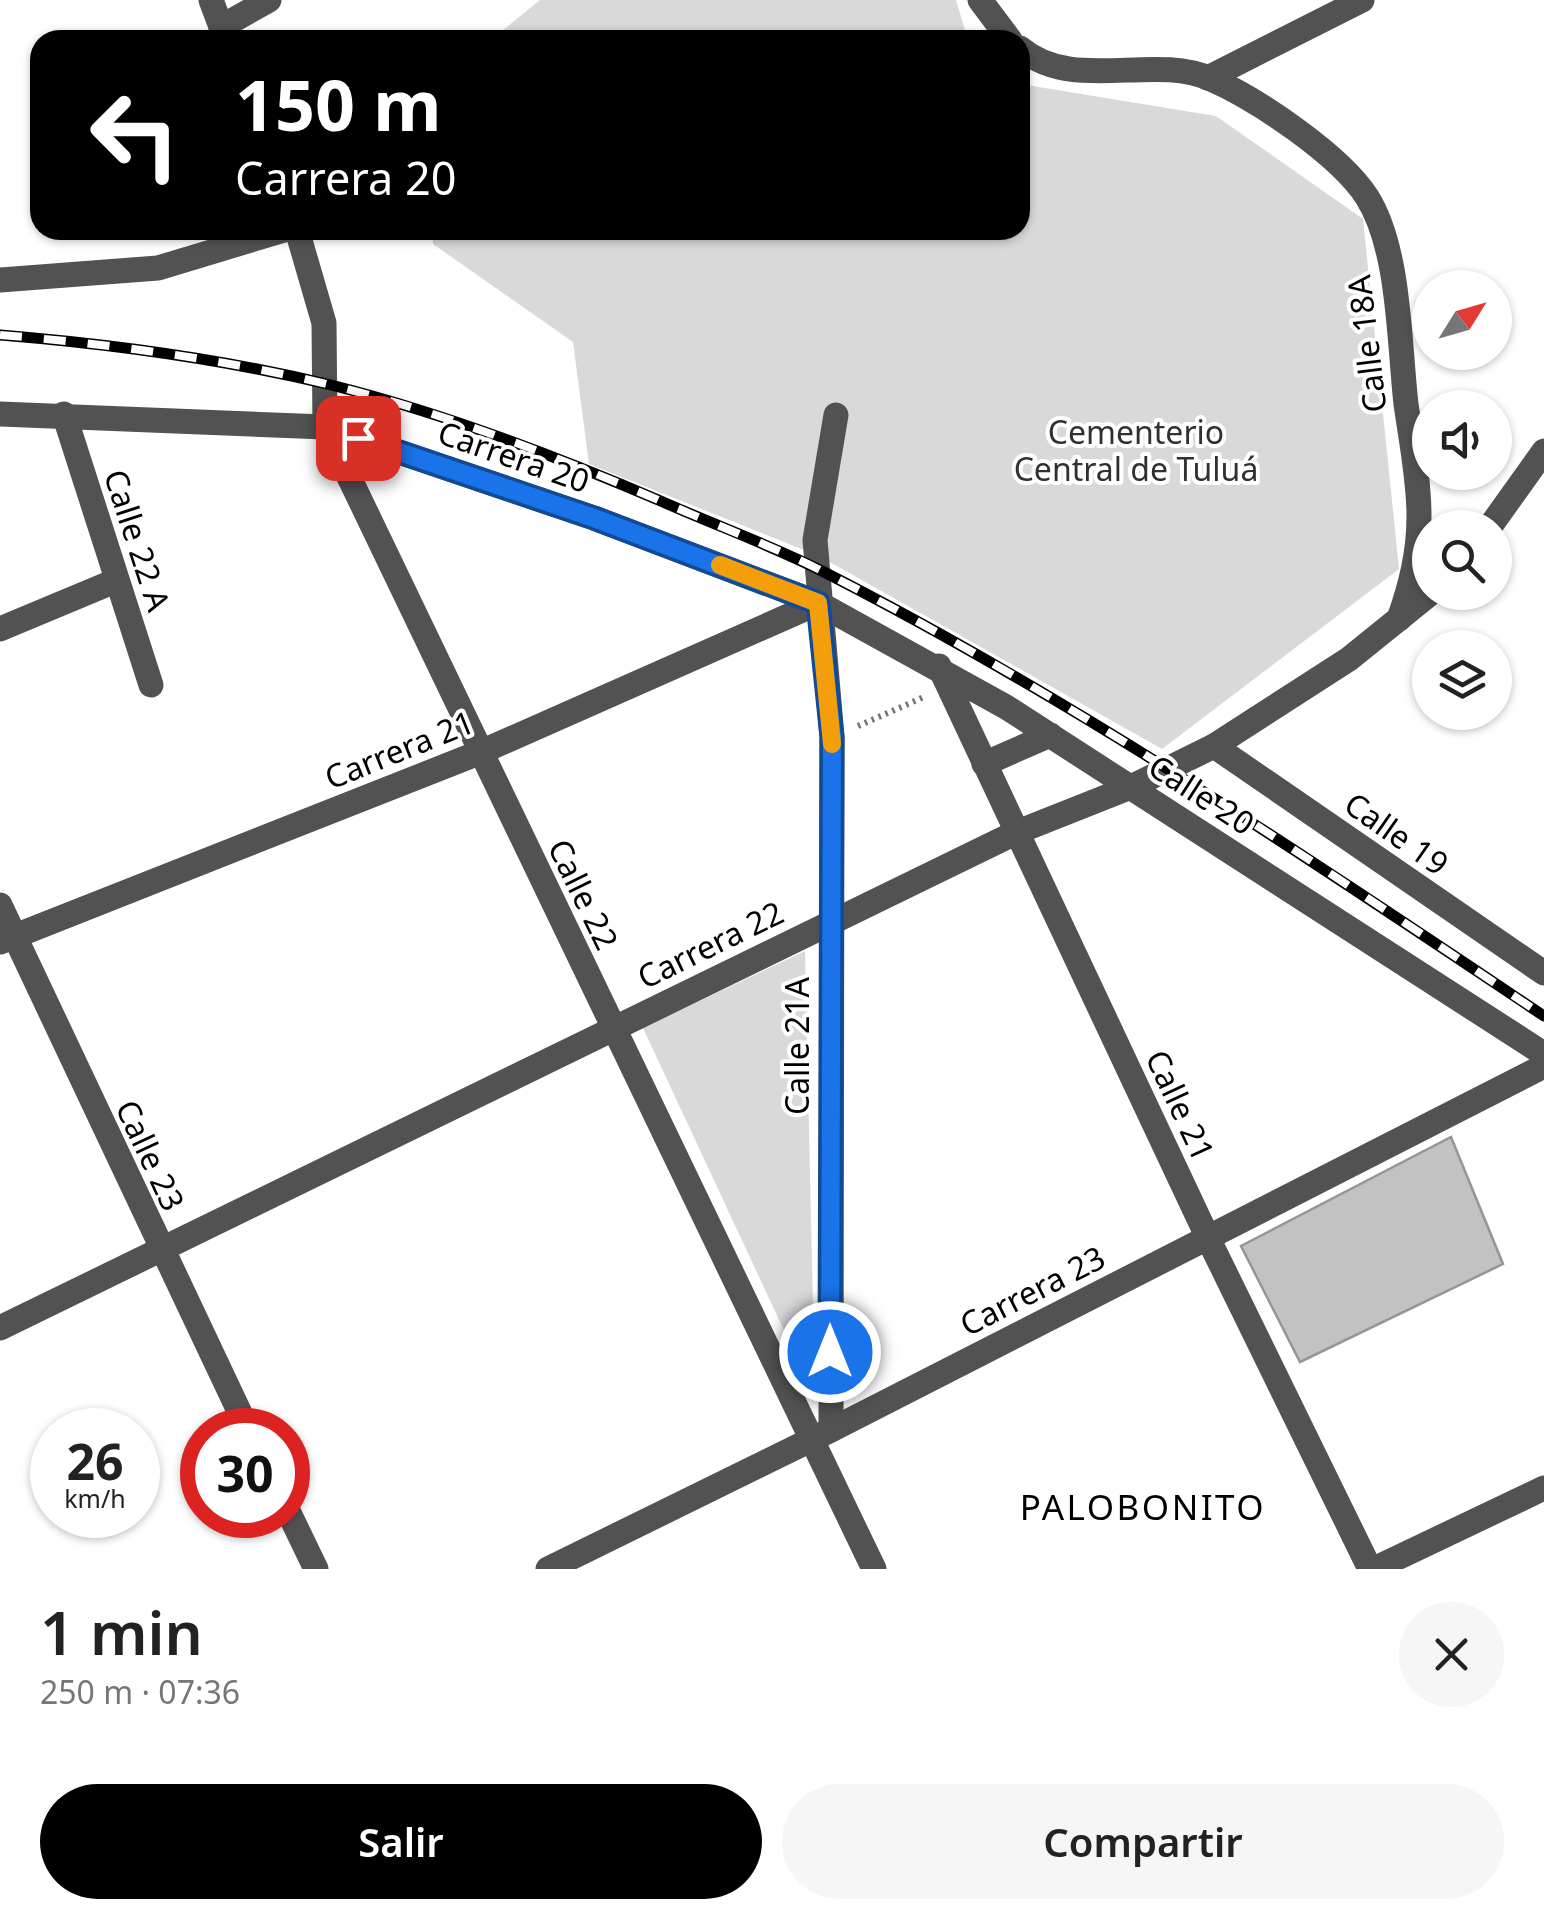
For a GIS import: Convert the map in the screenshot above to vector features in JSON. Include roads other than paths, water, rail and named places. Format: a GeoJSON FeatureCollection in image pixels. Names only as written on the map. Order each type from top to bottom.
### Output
{"type":"FeatureCollection","features":[{"type":"Feature","properties":{"kind":"street"},"geometry":{"type":"LineString","coordinates":[[211,0],[222,30]]}},
{"type":"Feature","properties":{"kind":"street"},"geometry":{"type":"LineString","coordinates":[[227,30],[269,0]]}},
{"type":"Feature","properties":{"kind":"street"},"geometry":{"type":"LineString","coordinates":[[980,0],[1004,30]]}},
{"type":"Feature","properties":{"kind":"street"},"geometry":{"type":"LineString","coordinates":[[1030,52],[1081,70],[1183,72],[1208,78],[1362,0]]}},
{"type":"Feature","properties":{"kind":"street","name":"Calle 18A"},"geometry":{"type":"LineString","coordinates":[[1208,78],[1272,116],[1345,171],[1366,196],[1380,223],[1388,252],[1419,515],[1416,572],[1398,624]]}},
{"type":"Feature","properties":{"kind":"street"},"geometry":{"type":"LineString","coordinates":[[0,280],[158,268],[251,240]]}},
{"type":"Feature","properties":{"kind":"street","name":"Calle 22"},"geometry":{"type":"LineString","coordinates":[[301,240],[324,323],[325,426],[612,1027],[821,1435],[874,1569]]}},
{"type":"Feature","properties":{"kind":"street","name":"Carrera 20"},"geometry":{"type":"LineString","coordinates":[[0,414],[325,426],[594,518],[818,603]]}},
{"type":"Feature","properties":{"kind":"street","name":"Calle 22 A"},"geometry":{"type":"LineString","coordinates":[[64,414],[150,685]]}},
{"type":"Feature","properties":{"kind":"street","name":"Calle 21A"},"geometry":{"type":"LineString","coordinates":[[821,1435],[832,737],[815,540],[836,414]]}},
{"type":"Feature","properties":{"kind":"street"},"geometry":{"type":"LineString","coordinates":[[1501,510],[1544,451]]}},
{"type":"Feature","properties":{"kind":"street"},"geometry":{"type":"LineString","coordinates":[[0,629],[116,581]]}},
{"type":"Feature","properties":{"kind":"street","name":"Calle 20"},"geometry":{"type":"LineString","coordinates":[[818,603],[1050,735],[1544,1054]]}},
{"type":"Feature","properties":{"kind":"street","name":"Carrera 21"},"geometry":{"type":"LineString","coordinates":[[7,939],[480,752],[818,603]]}},
{"type":"Feature","properties":{"kind":"street","name":"Carrera 22"},"geometry":{"type":"LineString","coordinates":[[0,1328],[1016,833],[1131,787],[1214,746],[1398,624],[1413,610]]}},
{"type":"Feature","properties":{"kind":"street","name":"Calle 21"},"geometry":{"type":"LineString","coordinates":[[944,677],[1207,1236],[1372,1569]]}},
{"type":"Feature","properties":{"kind":"street"},"geometry":{"type":"LineString","coordinates":[[984,764],[1050,735]]}},
{"type":"Feature","properties":{"kind":"street","name":"Calle 19"},"geometry":{"type":"LineString","coordinates":[[1214,746],[1544,973]]}},
{"type":"Feature","properties":{"kind":"street","name":"Calle 23"},"geometry":{"type":"LineString","coordinates":[[0,906],[7,939],[237,1408]]}},
{"type":"Feature","properties":{"kind":"street","name":"Carrera 23"},"geometry":{"type":"LineString","coordinates":[[548,1569],[821,1435],[1544,1066]]}},
{"type":"Feature","properties":{"kind":"street"},"geometry":{"type":"LineString","coordinates":[[1372,1569],[1544,1488]]}},
{"type":"Feature","properties":{"kind":"street"},"geometry":{"type":"LineString","coordinates":[[301,1538],[316,1569]]}},
{"type":"Feature","properties":{"kind":"railway"},"geometry":{"type":"LineString","coordinates":[[0,335],[208,360],[373,396],[541,452],[782,552],[914,620],[1098,726],[1278,839],[1544,1016]]}},
{"type":"Feature","properties":{"kind":"district","name":"PALOBONITO"},"geometry":{"type":"Point","coordinates":[1143,1506]}},
{"type":"Feature","properties":{"kind":"park label","name":"Cementerio Central de Tuluá"},"geometry":{"type":"Point","coordinates":[1136,450]}}]}
